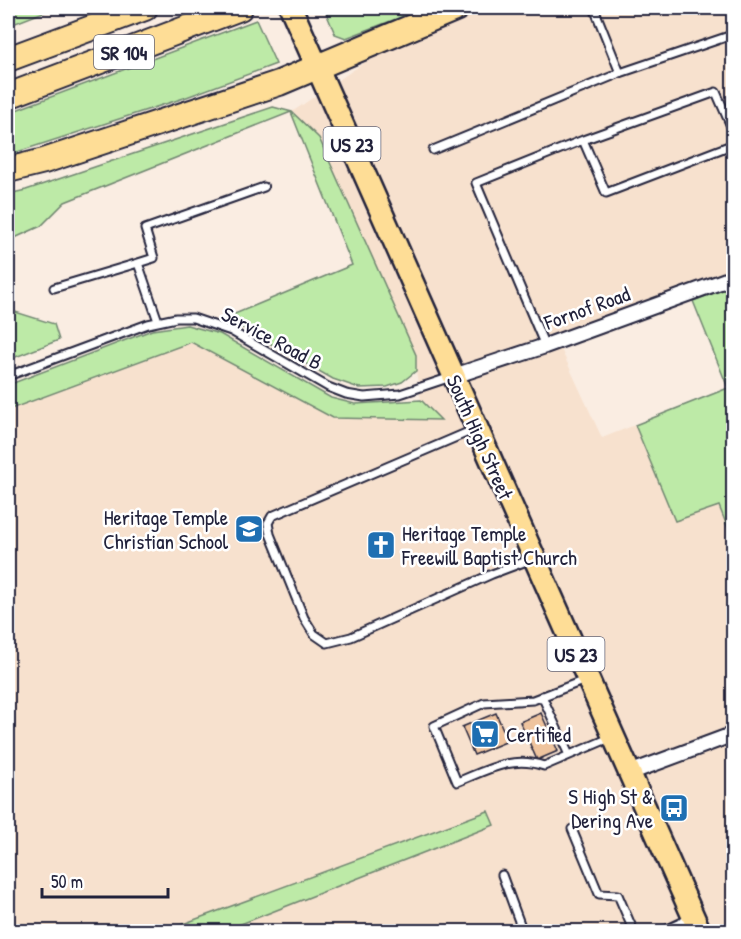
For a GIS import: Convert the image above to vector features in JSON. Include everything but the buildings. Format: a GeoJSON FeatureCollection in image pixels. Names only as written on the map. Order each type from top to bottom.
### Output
{"type":"FeatureCollection","features":[{"type":"Feature","properties":{"kind":"highway"},"geometry":{"type":"LineString","coordinates":[[8,59],[108,8]]}},
{"type":"Feature","properties":{"kind":"highway","name":"SR 104"},"geometry":{"type":"LineString","coordinates":[[8,59],[145,8]]}},
{"type":"Feature","properties":{"kind":"highway","name":"SR 104"},"geometry":{"type":"LineString","coordinates":[[8,96],[240,8]]}},
{"type":"Feature","properties":{"kind":"highway"},"geometry":{"type":"LineString","coordinates":[[8,170],[44,161],[256,91],[457,8]]}},
{"type":"Feature","properties":{"kind":"main road","name":"South High Street"},"geometry":{"type":"LineString","coordinates":[[291,8],[697,924]]}},
{"type":"Feature","properties":{"kind":"street","name":"Fornof Road"},"geometry":{"type":"LineString","coordinates":[[454,376],[545,346],[734,277]]}},
{"type":"Feature","properties":{"kind":"street"},"geometry":{"type":"LineString","coordinates":[[629,773],[734,734]]}},
{"type":"Feature","properties":{"kind":"lane"},"geometry":{"type":"LineString","coordinates":[[594,8],[620,73]]}},
{"type":"Feature","properties":{"kind":"lane"},"geometry":{"type":"LineString","coordinates":[[433,150],[620,73],[729,36],[734,38]]}},
{"type":"Feature","properties":{"kind":"lane"},"geometry":{"type":"LineString","coordinates":[[545,346],[476,183],[583,140],[716,92],[734,133]]}},
{"type":"Feature","properties":{"kind":"lane"},"geometry":{"type":"LineString","coordinates":[[583,140],[606,193],[734,144]]}},
{"type":"Feature","properties":{"kind":"lane"},"geometry":{"type":"LineString","coordinates":[[54,288],[154,258],[145,230],[264,187]]}},
{"type":"Feature","properties":{"kind":"lane"},"geometry":{"type":"LineString","coordinates":[[138,263],[158,321]]}},
{"type":"Feature","properties":{"kind":"lane","name":"Service Road B"},"geometry":{"type":"LineString","coordinates":[[8,376],[158,321],[193,318],[231,331],[328,387],[346,394],[364,397],[400,394],[454,376]]}},
{"type":"Feature","properties":{"kind":"lane"},"geometry":{"type":"LineString","coordinates":[[476,429],[272,516],[268,524],[270,534],[304,618],[314,634],[327,643],[351,638],[492,573],[534,559]]}},
{"type":"Feature","properties":{"kind":"lane"},"geometry":{"type":"LineString","coordinates":[[587,679],[533,700],[484,703],[434,726],[457,782],[510,762],[531,761],[544,766],[613,736]]}},
{"type":"Feature","properties":{"kind":"lane"},"geometry":{"type":"LineString","coordinates":[[542,696],[568,755]]}},
{"type":"Feature","properties":{"kind":"lane"},"geometry":{"type":"LineString","coordinates":[[572,829],[599,894],[618,895],[634,932]]}},
{"type":"Feature","properties":{"kind":"lane"},"geometry":{"type":"LineString","coordinates":[[502,875],[523,932]]}},
{"type":"Feature","properties":{"kind":"lane"},"geometry":{"type":"LineString","coordinates":[[661,932],[697,924]]}},
{"type":"Feature","properties":{"kind":"shaded area"},"geometry":{"type":"Polygon","coordinates":[[[479,8],[733,8],[733,286],[560,347],[602,438],[635,425],[675,521],[719,506],[733,541],[733,931],[223,931],[494,825],[488,811],[164,931],[8,932],[8,410],[191,342],[333,418],[440,419],[421,400],[416,355],[319,138],[292,112],[400,38],[479,8]]]}},
{"type":"Feature","properties":{"kind":"green space"},"geometry":{"type":"Polygon","coordinates":[[[8,8],[54,8],[8,26],[8,8]]]}},
{"type":"Feature","properties":{"kind":"green space"},"geometry":{"type":"Polygon","coordinates":[[[324,8],[425,8],[346,38],[335,34],[324,8]]]}},
{"type":"Feature","properties":{"kind":"green space"},"geometry":{"type":"Polygon","coordinates":[[[256,20],[276,64],[184,98],[8,155],[8,113],[256,20]]]}},
{"type":"Feature","properties":{"kind":"green space"},"geometry":{"type":"Polygon","coordinates":[[[273,107],[292,112],[319,138],[416,355],[416,371],[402,382],[387,387],[359,388],[333,379],[225,318],[352,265],[291,112],[65,202],[41,226],[8,241],[8,194],[26,190],[273,107]]]}},
{"type":"Feature","properties":{"kind":"green space"},"geometry":{"type":"Polygon","coordinates":[[[734,286],[733,541],[719,506],[675,521],[635,425],[728,388],[693,301],[734,286]]]}},
{"type":"Feature","properties":{"kind":"green space"},"geometry":{"type":"Polygon","coordinates":[[[8,298],[12,311],[54,324],[59,340],[8,360],[8,298]]]}},
{"type":"Feature","properties":{"kind":"green space"},"geometry":{"type":"Polygon","coordinates":[[[187,325],[220,334],[331,398],[355,404],[421,400],[441,420],[333,418],[191,342],[8,410],[8,385],[152,330],[187,325]]]}},
{"type":"Feature","properties":{"kind":"green space"},"geometry":{"type":"Polygon","coordinates":[[[488,811],[494,825],[223,931],[164,931],[488,811]]]}},
{"type":"Feature","properties":{"kind":"place","name":"Heritage Temple Christian School"},"geometry":{"type":"Point","coordinates":[249,529]}},
{"type":"Feature","properties":{"kind":"place","name":"Heritage Temple Freewill Baptist Church"},"geometry":{"type":"Point","coordinates":[381,545]}},
{"type":"Feature","properties":{"kind":"place","name":"Certified"},"geometry":{"type":"Point","coordinates":[485,734]}},
{"type":"Feature","properties":{"kind":"place","name":"S High St & Dering Ave"},"geometry":{"type":"Point","coordinates":[674,808]}}]}
